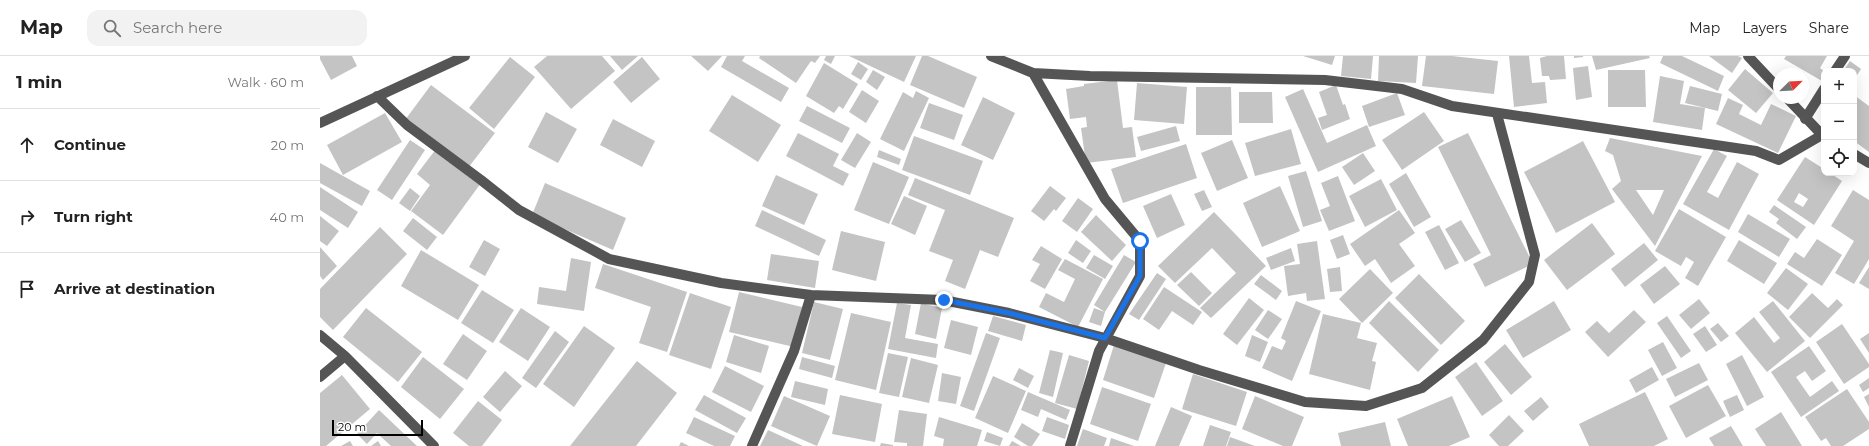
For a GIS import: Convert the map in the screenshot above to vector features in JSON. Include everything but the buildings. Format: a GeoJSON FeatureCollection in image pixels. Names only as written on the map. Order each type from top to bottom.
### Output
{"type":"FeatureCollection","features":[{"type":"Feature","properties":{"kind":"street"},"geometry":{"type":"LineString","coordinates":[[320,123],[465,56]]}},
{"type":"Feature","properties":{"kind":"street"},"geometry":{"type":"LineString","coordinates":[[991,56],[1033,73],[1090,76],[1325,80],[1402,89],[1452,106],[1756,152],[1779,160],[1821,137]]}},
{"type":"Feature","properties":{"kind":"street"},"geometry":{"type":"LineString","coordinates":[[1748,56],[1773,83]]}},
{"type":"Feature","properties":{"kind":"street"},"geometry":{"type":"LineString","coordinates":[[1837,68],[1845,56]]}},
{"type":"Feature","properties":{"kind":"street"},"geometry":{"type":"LineString","coordinates":[[1033,73],[1105,199],[1140,241],[1140,276],[1099,351],[1070,446]]}},
{"type":"Feature","properties":{"kind":"street"},"geometry":{"type":"LineString","coordinates":[[1805,119],[1821,94]]}},
{"type":"Feature","properties":{"kind":"street"},"geometry":{"type":"LineString","coordinates":[[377,96],[407,125],[519,210],[610,259],[721,283],[811,295],[944,300],[1009,313],[1105,338],[1199,370],[1305,402],[1366,406],[1422,388],[1483,340],[1529,282],[1535,255],[1497,114]]}},
{"type":"Feature","properties":{"kind":"street"},"geometry":{"type":"LineString","coordinates":[[1792,104],[1821,134]]}},
{"type":"Feature","properties":{"kind":"street"},"geometry":{"type":"LineString","coordinates":[[1857,156],[1869,163]]}},
{"type":"Feature","properties":{"kind":"street"},"geometry":{"type":"LineString","coordinates":[[752,446],[794,351],[811,295]]}},
{"type":"Feature","properties":{"kind":"street"},"geometry":{"type":"LineString","coordinates":[[320,335],[345,356],[434,446]]}},
{"type":"Feature","properties":{"kind":"street"},"geometry":{"type":"LineString","coordinates":[[320,377],[345,356]]}},
{"type":"Feature","properties":{"kind":"route"},"geometry":{"type":"LineString","coordinates":[[944,300],[1009,313],[1105,338],[1140,276],[1140,241]]}}]}
